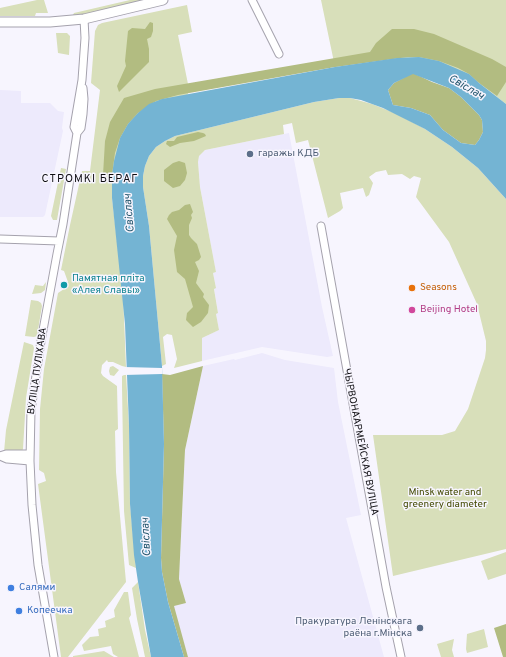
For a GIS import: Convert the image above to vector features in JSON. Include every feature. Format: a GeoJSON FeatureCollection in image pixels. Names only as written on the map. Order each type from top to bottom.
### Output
{"type":"FeatureCollection","features":[{"type":"Feature","properties":{"kind":"main road"},"geometry":{"type":"LineString","coordinates":[[0,22],[57,22],[84,19],[163,0]]}},
{"type":"Feature","properties":{"kind":"street"},"geometry":{"type":"LineString","coordinates":[[252,0],[279,54]]}},
{"type":"Feature","properties":{"kind":"street","name":"ВУЛІЦА ПУЛІХАВА"},"geometry":{"type":"LineString","coordinates":[[54,657],[38,565],[32,506],[30,457],[31,410],[63,224],[76,130],[81,128],[84,114],[82,80],[85,38],[84,19]]}},
{"type":"Feature","properties":{"kind":"street","name":"ЧЫРВОНААРМЕЙСКАЯ ВУЛІЦА"},"geometry":{"type":"LineString","coordinates":[[321,226],[386,587],[401,657]]}},
{"type":"Feature","properties":{"kind":"street"},"geometry":{"type":"LineString","coordinates":[[0,239],[59,241]]}},
{"type":"Feature","properties":{"kind":"street"},"geometry":{"type":"LineString","coordinates":[[0,456],[7,459],[30,457]]}},
{"type":"Feature","properties":{"kind":"shaded area"},"geometry":{"type":"Polygon","coordinates":[[[0,90],[21,91],[21,103],[50,103],[58,111],[64,112],[63,131],[45,215],[43,217],[0,217],[0,90]]]}},
{"type":"Feature","properties":{"kind":"shaded area"},"geometry":{"type":"Polygon","coordinates":[[[289,133],[322,307],[333,356],[327,357],[262,347],[202,361],[202,338],[219,330],[214,288],[216,288],[213,273],[216,272],[200,187],[199,156],[205,150],[289,133]]]}},
{"type":"Feature","properties":{"kind":"shaded area"},"geometry":{"type":"Polygon","coordinates":[[[262,353],[285,360],[334,368],[338,402],[361,515],[346,518],[384,657],[188,657],[173,606],[186,603],[179,579],[185,450],[203,366],[262,353]]]}},
{"type":"Feature","properties":{"kind":"green space"},"geometry":{"type":"Polygon","coordinates":[[[37,0],[44,0],[48,13],[36,13],[35,16],[0,16],[0,8],[37,0]]]}},
{"type":"Feature","properties":{"kind":"green space"},"geometry":{"type":"Polygon","coordinates":[[[130,0],[148,0],[75,16],[73,15],[74,13],[130,0]]]}},
{"type":"Feature","properties":{"kind":"green space"},"geometry":{"type":"Polygon","coordinates":[[[321,0],[506,0],[506,104],[479,83],[397,58],[335,67],[321,0]]]}},
{"type":"Feature","properties":{"kind":"green space"},"geometry":{"type":"Polygon","coordinates":[[[187,5],[192,32],[178,35],[188,84],[188,94],[112,175],[112,198],[123,294],[126,367],[113,362],[108,362],[107,360],[102,365],[101,373],[117,386],[118,429],[115,431],[116,472],[126,582],[68,657],[61,657],[38,484],[46,481],[44,473],[39,470],[40,409],[44,369],[58,293],[67,287],[68,282],[64,271],[61,270],[70,225],[82,171],[90,171],[100,90],[91,83],[95,31],[98,25],[102,23],[187,5]]]}},
{"type":"Feature","properties":{"kind":"green space"},"geometry":{"type":"Polygon","coordinates":[[[150,22],[153,23],[153,31],[151,37],[147,39],[149,62],[119,92],[117,86],[126,66],[125,61],[128,31],[132,28],[145,29],[150,22]]]}},
{"type":"Feature","properties":{"kind":"green space"},"geometry":{"type":"Polygon","coordinates":[[[392,29],[414,29],[434,34],[492,59],[506,67],[506,82],[497,96],[469,74],[458,68],[439,61],[419,57],[408,57],[335,67],[178,95],[156,101],[138,113],[128,124],[120,138],[115,153],[112,175],[103,175],[105,141],[110,122],[124,98],[155,89],[370,52],[376,43],[392,29]]]}},
{"type":"Feature","properties":{"kind":"green space"},"geometry":{"type":"Polygon","coordinates":[[[56,33],[67,33],[70,36],[69,55],[58,53],[56,33]]]}},
{"type":"Feature","properties":{"kind":"green space"},"geometry":{"type":"Polygon","coordinates":[[[413,73],[449,88],[461,97],[479,115],[482,120],[483,132],[475,145],[461,143],[443,130],[430,115],[411,108],[393,105],[388,90],[394,83],[413,73]]]}},
{"type":"Feature","properties":{"kind":"green space","name":"Minsk water and greenery diameter"},"geometry":{"type":"Polygon","coordinates":[[[339,98],[350,98],[372,104],[397,114],[425,129],[452,147],[478,168],[506,199],[506,549],[393,576],[373,435],[442,435],[455,431],[468,409],[485,358],[486,350],[486,341],[477,304],[449,242],[416,197],[421,178],[414,176],[410,179],[402,174],[388,175],[386,170],[376,172],[369,177],[373,183],[369,195],[366,197],[363,188],[340,193],[343,208],[328,218],[308,140],[296,143],[292,123],[283,125],[284,134],[205,150],[199,156],[198,162],[200,187],[216,272],[213,273],[216,288],[214,289],[219,330],[202,338],[202,361],[174,368],[177,359],[172,335],[167,334],[163,337],[166,364],[162,366],[149,226],[143,187],[143,176],[149,156],[156,147],[175,136],[314,102],[339,98]]]}},
{"type":"Feature","properties":{"kind":"green space"},"geometry":{"type":"Polygon","coordinates":[[[198,132],[205,134],[206,136],[194,141],[180,143],[170,147],[166,144],[167,141],[174,141],[177,137],[198,132]]]}},
{"type":"Feature","properties":{"kind":"green space"},"geometry":{"type":"Polygon","coordinates":[[[179,161],[185,163],[187,173],[185,180],[180,186],[173,188],[164,181],[164,170],[173,163],[179,161]]]}},
{"type":"Feature","properties":{"kind":"green space"},"geometry":{"type":"Polygon","coordinates":[[[61,168],[66,169],[57,220],[53,220],[51,216],[61,168]]]}},
{"type":"Feature","properties":{"kind":"green space"},"geometry":{"type":"Polygon","coordinates":[[[190,204],[193,212],[189,225],[189,235],[197,244],[201,257],[195,262],[199,271],[196,283],[204,294],[203,297],[209,305],[208,313],[201,322],[193,327],[186,320],[187,313],[193,307],[185,279],[177,272],[174,250],[177,236],[167,219],[172,212],[190,204]]]}},
{"type":"Feature","properties":{"kind":"green space"},"geometry":{"type":"Polygon","coordinates":[[[46,282],[45,290],[41,293],[32,294],[35,285],[43,286],[46,282]]]}},
{"type":"Feature","properties":{"kind":"green space"},"geometry":{"type":"Polygon","coordinates":[[[31,300],[38,301],[42,306],[37,336],[34,337],[25,336],[31,300]]]}},
{"type":"Feature","properties":{"kind":"green space"},"geometry":{"type":"Polygon","coordinates":[[[24,342],[33,345],[34,348],[26,398],[23,449],[22,451],[4,452],[6,430],[24,342]]]}},
{"type":"Feature","properties":{"kind":"green space"},"geometry":{"type":"Polygon","coordinates":[[[113,366],[119,370],[114,376],[110,375],[109,371],[110,367],[113,366]]]}},
{"type":"Feature","properties":{"kind":"green space"},"geometry":{"type":"Polygon","coordinates":[[[203,366],[185,450],[179,579],[186,603],[174,606],[188,657],[184,657],[168,602],[162,572],[161,558],[164,444],[162,374],[170,375],[203,366]]]}},
{"type":"Feature","properties":{"kind":"green space"},"geometry":{"type":"Polygon","coordinates":[[[126,374],[129,426],[130,504],[136,568],[129,565],[124,511],[122,376],[126,374]]]}},
{"type":"Feature","properties":{"kind":"green space"},"geometry":{"type":"Polygon","coordinates":[[[506,552],[506,574],[488,580],[481,561],[506,552]]]}},
{"type":"Feature","properties":{"kind":"green space"},"geometry":{"type":"Polygon","coordinates":[[[138,582],[145,630],[151,657],[145,657],[137,619],[132,588],[138,582]]]}},
{"type":"Feature","properties":{"kind":"green space"},"geometry":{"type":"Polygon","coordinates":[[[124,592],[128,592],[131,615],[129,618],[139,657],[118,657],[113,654],[111,646],[84,651],[82,645],[90,637],[99,636],[98,629],[106,627],[105,621],[115,617],[114,610],[124,592]]]}},
{"type":"Feature","properties":{"kind":"green space"},"geometry":{"type":"Polygon","coordinates":[[[506,624],[506,657],[503,657],[494,628],[506,624]]]}},
{"type":"Feature","properties":{"kind":"green space"},"geometry":{"type":"Polygon","coordinates":[[[484,629],[488,647],[467,653],[467,634],[484,629]]]}},
{"type":"Feature","properties":{"kind":"green space"},"geometry":{"type":"Polygon","coordinates":[[[454,639],[452,650],[454,657],[441,657],[437,644],[454,639]]]}},
{"type":"Feature","properties":{"kind":"green space"},"geometry":{"type":"Polygon","coordinates":[[[104,651],[114,657],[73,657],[73,656],[104,651]]]}},
{"type":"Feature","properties":{"kind":"water","name":"Свіслач"},"geometry":{"type":"Polygon","coordinates":[[[419,57],[439,61],[469,74],[506,104],[506,199],[478,168],[452,147],[425,129],[383,108],[361,100],[350,98],[339,98],[314,102],[175,136],[156,147],[149,156],[143,176],[143,187],[149,226],[162,366],[164,444],[161,558],[162,572],[168,602],[184,657],[151,657],[134,555],[130,504],[125,324],[112,198],[112,175],[120,138],[128,124],[138,113],[149,104],[162,99],[335,67],[397,58],[419,57]],[[413,74],[394,83],[388,90],[393,105],[411,108],[430,115],[443,130],[461,143],[475,145],[483,132],[482,120],[461,97],[449,88],[413,74]]]}},
{"type":"Feature","properties":{"kind":"pier"},"geometry":{"type":"Polygon","coordinates":[[[124,367],[162,368],[162,374],[124,375],[124,367]]]}},
{"type":"Feature","properties":{"kind":"place","name":"гаражы КДБ"},"geometry":{"type":"Point","coordinates":[250,154]}},
{"type":"Feature","properties":{"kind":"place","name":"Памятная пліта «Алея Славы»"},"geometry":{"type":"Point","coordinates":[64,285]}},
{"type":"Feature","properties":{"kind":"place","name":"Seasons"},"geometry":{"type":"Point","coordinates":[412,288]}},
{"type":"Feature","properties":{"kind":"place","name":"Beijing Hotel"},"geometry":{"type":"Point","coordinates":[412,310]}},
{"type":"Feature","properties":{"kind":"place","name":"Салями"},"geometry":{"type":"Point","coordinates":[11,588]}},
{"type":"Feature","properties":{"kind":"place","name":"Копеечка"},"geometry":{"type":"Point","coordinates":[19,611]}},
{"type":"Feature","properties":{"kind":"place","name":"Пракуратура Ленінскага раёна г.Мінска"},"geometry":{"type":"Point","coordinates":[420,628]}},
{"type":"Feature","properties":{"kind":"district","name":"СТРОМКІ БЕРАГ"},"geometry":{"type":"Point","coordinates":[90,180]}}]}
